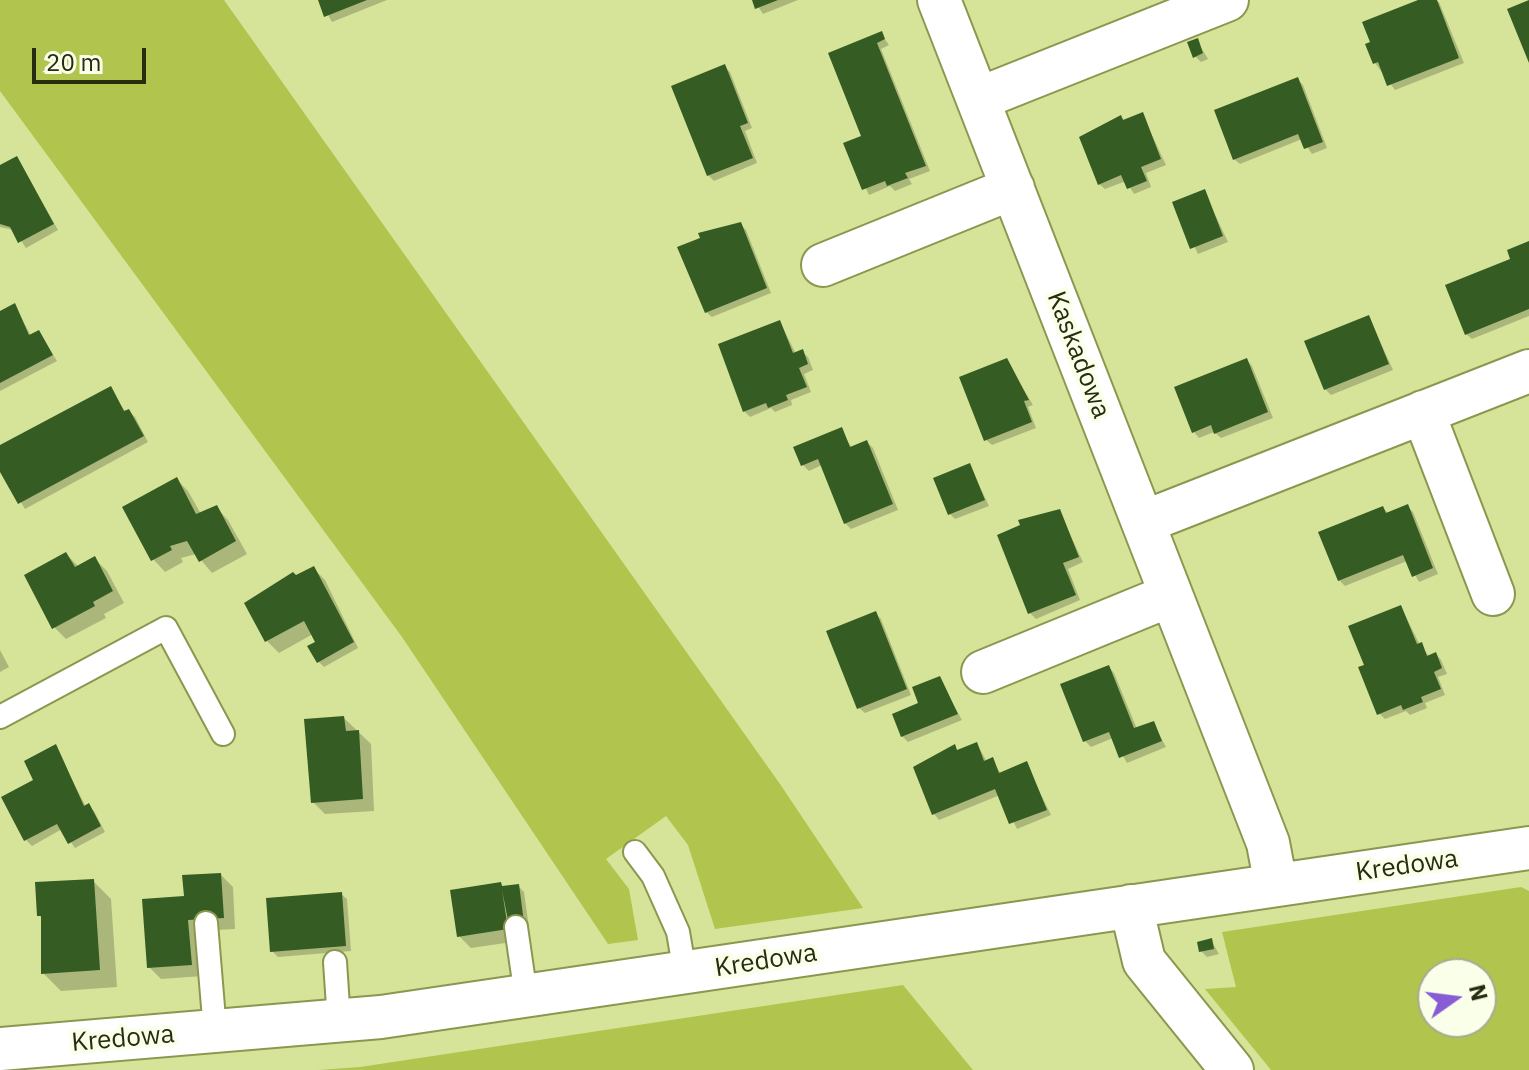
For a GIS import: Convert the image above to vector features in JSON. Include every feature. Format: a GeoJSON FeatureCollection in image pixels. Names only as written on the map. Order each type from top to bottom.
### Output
{"type":"FeatureCollection","features":[{"type":"Feature","properties":{"kind":"street","name":"Kaskadowa"},"geometry":{"type":"LineString","coordinates":[[939,0],[1268,843],[1276,885]]}},
{"type":"Feature","properties":{"kind":"street"},"geometry":{"type":"LineString","coordinates":[[978,99],[1227,0]]}},
{"type":"Feature","properties":{"kind":"street"},"geometry":{"type":"LineString","coordinates":[[823,265],[1013,188]]}},
{"type":"Feature","properties":{"kind":"street"},"geometry":{"type":"LineString","coordinates":[[1144,522],[1529,371]]}},
{"type":"Feature","properties":{"kind":"street"},"geometry":{"type":"LineString","coordinates":[[1423,412],[1493,594]]}},
{"type":"Feature","properties":{"kind":"street"},"geometry":{"type":"LineString","coordinates":[[983,672],[1171,595]]}},
{"type":"Feature","properties":{"kind":"street","name":"Kredowa"},"geometry":{"type":"LineString","coordinates":[[0,1049],[339,1021],[1529,848]]}},
{"type":"Feature","properties":{"kind":"street"},"geometry":{"type":"LineString","coordinates":[[1131,906],[1144,961],[1232,1070]]}},
{"type":"Feature","properties":{"kind":"lane"},"geometry":{"type":"LineString","coordinates":[[0,717],[166,628],[223,734]]}},
{"type":"Feature","properties":{"kind":"lane"},"geometry":{"type":"LineString","coordinates":[[635,852],[668,907],[678,932],[685,973]]}},
{"type":"Feature","properties":{"kind":"lane"},"geometry":{"type":"LineString","coordinates":[[206,923],[215,1031]]}},
{"type":"Feature","properties":{"kind":"lane"},"geometry":{"type":"LineString","coordinates":[[516,927],[526,996]]}},
{"type":"Feature","properties":{"kind":"lane"},"geometry":{"type":"LineString","coordinates":[[335,962],[339,1021]]}},
{"type":"Feature","properties":{"kind":"green space"},"geometry":{"type":"Polygon","coordinates":[[[0,0],[224,0],[780,784],[863,908],[715,929],[688,845],[666,816],[606,859],[629,889],[638,940],[608,944],[402,637],[0,91],[0,0]]]}},
{"type":"Feature","properties":{"kind":"green space"},"geometry":{"type":"Polygon","coordinates":[[[1521,887],[1529,891],[1529,1070],[1271,1070],[1205,989],[1236,987],[1222,932],[1521,887]]]}},
{"type":"Feature","properties":{"kind":"green space"},"geometry":{"type":"Polygon","coordinates":[[[903,985],[973,1070],[318,1070],[360,1067],[903,985]]]}},
{"type":"Feature","properties":{"kind":"building"},"geometry":{"type":"Polygon","coordinates":[[[318,0],[367,0],[324,17],[318,0]]]}},
{"type":"Feature","properties":{"kind":"building"},"geometry":{"type":"Polygon","coordinates":[[[752,0],[778,0],[755,9],[752,0]]]}},
{"type":"Feature","properties":{"kind":"building"},"geometry":{"type":"Polygon","coordinates":[[[1418,0],[1437,0],[1459,58],[1387,86],[1378,62],[1373,64],[1365,44],[1370,42],[1362,22],[1418,0]]]}},
{"type":"Feature","properties":{"kind":"building"},"geometry":{"type":"Polygon","coordinates":[[[1529,0],[1529,63],[1507,9],[1529,0]]]}},
{"type":"Feature","properties":{"kind":"building"},"geometry":{"type":"Polygon","coordinates":[[[882,31],[885,39],[877,43],[926,166],[905,173],[908,178],[887,186],[885,181],[862,190],[843,143],[861,136],[828,53],[882,31]]]}},
{"type":"Feature","properties":{"kind":"building"},"geometry":{"type":"Polygon","coordinates":[[[1198,38],[1203,53],[1193,58],[1187,42],[1198,38]]]}},
{"type":"Feature","properties":{"kind":"building"},"geometry":{"type":"Polygon","coordinates":[[[725,64],[748,123],[740,126],[753,158],[707,176],[671,86],[725,64]]]}},
{"type":"Feature","properties":{"kind":"building"},"geometry":{"type":"Polygon","coordinates":[[[1298,77],[1323,142],[1304,149],[1298,134],[1233,160],[1214,110],[1298,77]]]}},
{"type":"Feature","properties":{"kind":"building"},"geometry":{"type":"Polygon","coordinates":[[[1143,112],[1161,159],[1141,167],[1147,181],[1127,189],[1121,175],[1098,185],[1079,137],[1121,115],[1123,120],[1143,112]]]}},
{"type":"Feature","properties":{"kind":"building"},"geometry":{"type":"Polygon","coordinates":[[[17,156],[54,224],[18,243],[10,227],[0,224],[0,165],[17,156]]]}},
{"type":"Feature","properties":{"kind":"building"},"geometry":{"type":"Polygon","coordinates":[[[1205,189],[1223,236],[1190,249],[1172,202],[1205,189]]]}},
{"type":"Feature","properties":{"kind":"building"},"geometry":{"type":"Polygon","coordinates":[[[741,222],[767,288],[705,313],[677,247],[700,238],[698,233],[741,222]]]}},
{"type":"Feature","properties":{"kind":"building"},"geometry":{"type":"Polygon","coordinates":[[[1529,241],[1529,309],[1465,335],[1445,285],[1510,259],[1507,250],[1529,241]]]}},
{"type":"Feature","properties":{"kind":"building"},"geometry":{"type":"Polygon","coordinates":[[[15,303],[29,335],[39,330],[53,355],[0,383],[0,311],[15,303]]]}},
{"type":"Feature","properties":{"kind":"building"},"geometry":{"type":"Polygon","coordinates":[[[1369,315],[1389,364],[1324,390],[1304,341],[1369,315]]]}},
{"type":"Feature","properties":{"kind":"building"},"geometry":{"type":"Polygon","coordinates":[[[780,320],[793,353],[803,349],[808,364],[799,368],[807,387],[786,395],[788,400],[768,408],[766,403],[743,412],[718,344],[780,320]]]}},
{"type":"Feature","properties":{"kind":"building"},"geometry":{"type":"Polygon","coordinates":[[[1007,358],[1029,400],[1024,401],[1032,422],[984,441],[959,377],[1007,358]]]}},
{"type":"Feature","properties":{"kind":"building"},"geometry":{"type":"Polygon","coordinates":[[[1247,358],[1268,412],[1214,434],[1211,425],[1192,433],[1174,387],[1247,358]]]}},
{"type":"Feature","properties":{"kind":"building"},"geometry":{"type":"Polygon","coordinates":[[[111,386],[124,411],[129,409],[144,436],[18,504],[0,472],[0,445],[111,386]]]}},
{"type":"Feature","properties":{"kind":"building"},"geometry":{"type":"Polygon","coordinates":[[[842,427],[850,447],[867,440],[893,504],[844,524],[818,459],[801,466],[793,447],[842,427]]]}},
{"type":"Feature","properties":{"kind":"building"},"geometry":{"type":"Polygon","coordinates":[[[970,463],[985,500],[948,515],[933,478],[970,463]]]}},
{"type":"Feature","properties":{"kind":"building"},"geometry":{"type":"Polygon","coordinates":[[[177,477],[196,514],[217,505],[236,541],[199,562],[187,541],[170,546],[172,550],[151,561],[122,507],[177,477]]]}},
{"type":"Feature","properties":{"kind":"building"},"geometry":{"type":"Polygon","coordinates":[[[1408,504],[1433,568],[1412,577],[1403,555],[1338,581],[1318,532],[1383,506],[1386,513],[1408,504]]]}},
{"type":"Feature","properties":{"kind":"building"},"geometry":{"type":"Polygon","coordinates":[[[1060,509],[1079,557],[1063,563],[1076,595],[1028,614],[997,535],[1020,525],[1018,520],[1060,509]]]}},
{"type":"Feature","properties":{"kind":"building"},"geometry":{"type":"Polygon","coordinates":[[[66,552],[75,567],[95,556],[113,591],[93,602],[95,606],[52,629],[24,575],[66,552]]]}},
{"type":"Feature","properties":{"kind":"building"},"geometry":{"type":"Polygon","coordinates":[[[314,566],[354,642],[317,663],[307,646],[315,642],[304,621],[265,642],[244,603],[293,572],[296,575],[314,566]]]}},
{"type":"Feature","properties":{"kind":"building"},"geometry":{"type":"Polygon","coordinates":[[[1401,605],[1417,644],[1422,642],[1427,656],[1436,652],[1442,668],[1434,672],[1441,689],[1421,697],[1423,702],[1403,710],[1401,705],[1377,715],[1358,667],[1364,665],[1348,626],[1401,605]]]}},
{"type":"Feature","properties":{"kind":"building"},"geometry":{"type":"Polygon","coordinates":[[[876,611],[907,689],[857,709],[826,631],[876,611]]]}},
{"type":"Feature","properties":{"kind":"building"},"geometry":{"type":"Polygon","coordinates":[[[1109,665],[1134,728],[1154,721],[1162,741],[1119,758],[1109,732],[1083,742],[1060,684],[1109,665]]]}},
{"type":"Feature","properties":{"kind":"building"},"geometry":{"type":"Polygon","coordinates":[[[940,676],[958,714],[901,737],[892,714],[918,703],[912,687],[940,676]]]}},
{"type":"Feature","properties":{"kind":"building"},"geometry":{"type":"Polygon","coordinates":[[[344,716],[346,731],[359,730],[363,799],[311,803],[304,719],[344,716]]]}},
{"type":"Feature","properties":{"kind":"building"},"geometry":{"type":"Polygon","coordinates":[[[977,742],[984,761],[993,757],[999,773],[1027,761],[1047,810],[1009,824],[995,789],[932,815],[913,767],[955,744],[957,750],[977,742]]]}},
{"type":"Feature","properties":{"kind":"building"},"geometry":{"type":"Polygon","coordinates":[[[56,744],[84,806],[89,803],[101,826],[68,844],[57,824],[24,841],[1,797],[33,780],[24,761],[56,744]]]}},
{"type":"Feature","properties":{"kind":"building"},"geometry":{"type":"Polygon","coordinates":[[[221,873],[224,918],[188,920],[192,965],[147,968],[142,899],[184,896],[182,875],[221,873]]]}},
{"type":"Feature","properties":{"kind":"building"},"geometry":{"type":"Polygon","coordinates":[[[94,879],[100,970],[41,974],[41,916],[37,916],[35,882],[94,879]]]}},
{"type":"Feature","properties":{"kind":"building"},"geometry":{"type":"Polygon","coordinates":[[[501,882],[502,886],[519,884],[524,923],[509,925],[502,890],[508,929],[457,937],[450,890],[501,882]]]}},
{"type":"Feature","properties":{"kind":"building"},"geometry":{"type":"Polygon","coordinates":[[[342,892],[346,946],[270,952],[266,898],[342,892]]]}},
{"type":"Feature","properties":{"kind":"building"},"geometry":{"type":"Polygon","coordinates":[[[1212,938],[1214,949],[1199,952],[1197,942],[1212,938]]]}}]}
